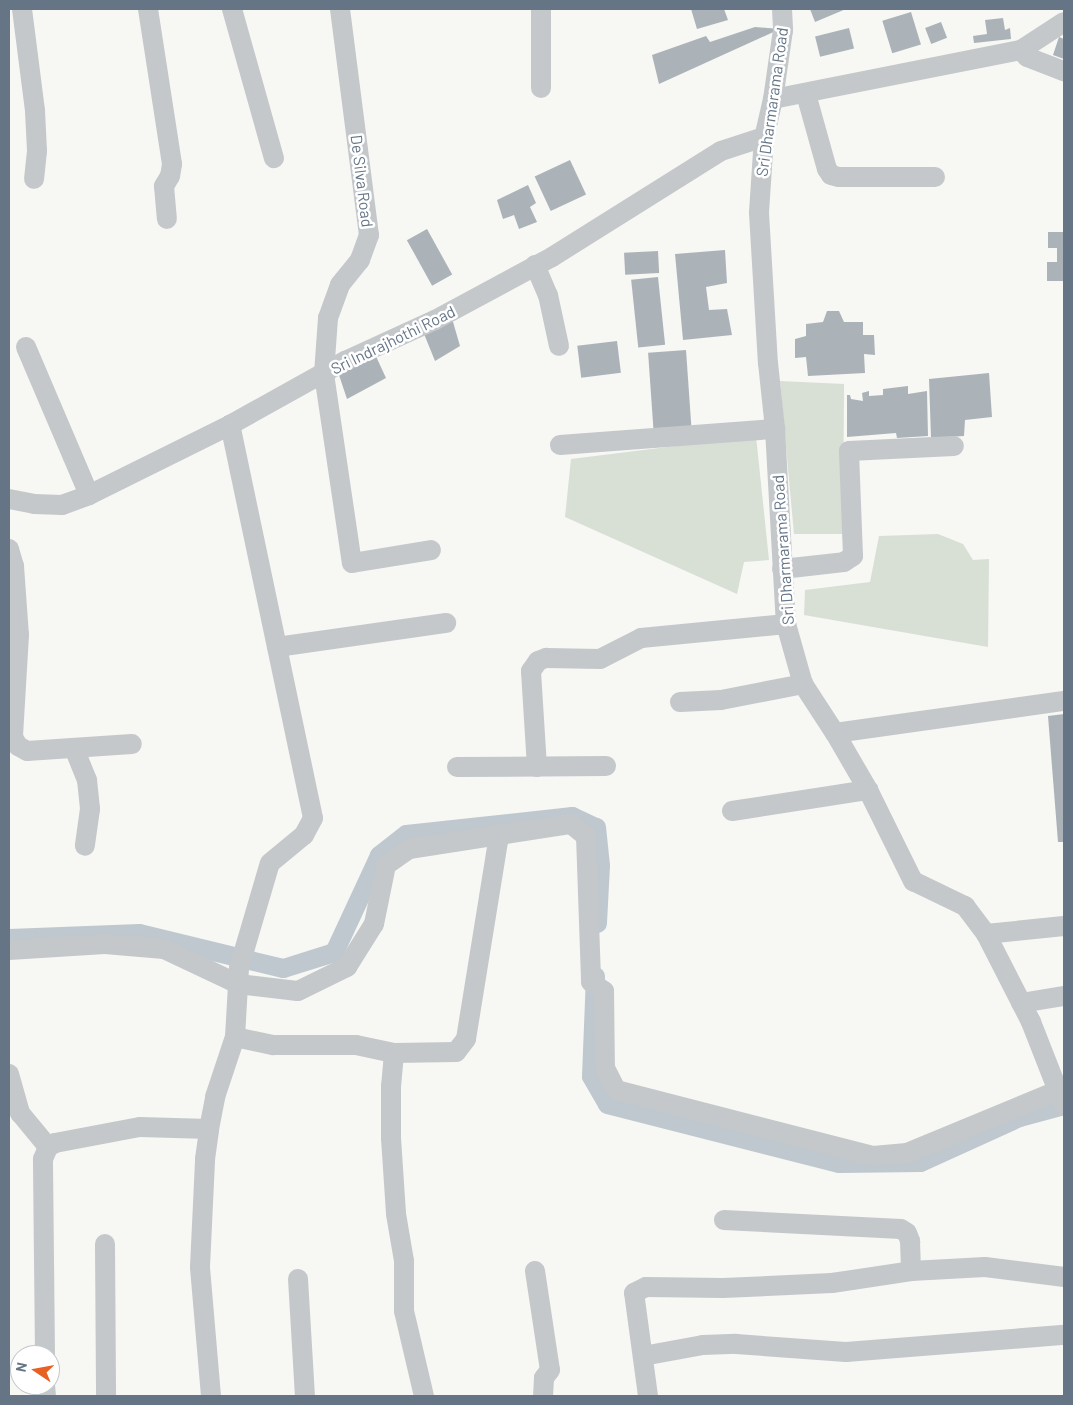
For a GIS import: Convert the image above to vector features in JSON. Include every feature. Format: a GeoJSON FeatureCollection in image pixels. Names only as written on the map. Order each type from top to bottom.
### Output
{"type":"FeatureCollection","features":[{"type":"Feature","properties":{"kind":"street"},"geometry":{"type":"LineString","coordinates":[[22,9],[35,111],[37,151],[34,179]]}},
{"type":"Feature","properties":{"kind":"street"},"geometry":{"type":"LineString","coordinates":[[148,9],[172,164],[170,176],[164,186],[167,219]]}},
{"type":"Feature","properties":{"kind":"street"},"geometry":{"type":"LineString","coordinates":[[232,9],[274,158]]}},
{"type":"Feature","properties":{"kind":"street","name":"De Silva Road"},"geometry":{"type":"LineString","coordinates":[[340,9],[369,235],[360,260],[340,285],[328,318],[324,374],[352,563],[430,550]]}},
{"type":"Feature","properties":{"kind":"street"},"geometry":{"type":"LineString","coordinates":[[541,9],[542,88]]}},
{"type":"Feature","properties":{"kind":"street","name":"Sri Dharmarama Road"},"geometry":{"type":"LineString","coordinates":[[782,9],[783,30],[773,99],[764,137],[759,213],[768,362],[775,429],[786,624],[803,684],[835,733],[868,790],[913,881],[965,906],[986,934],[1021,1003],[1062,1095]]}},
{"type":"Feature","properties":{"kind":"street"},"geometry":{"type":"LineString","coordinates":[[773,99],[1021,50],[1064,22]]}},
{"type":"Feature","properties":{"kind":"street"},"geometry":{"type":"LineString","coordinates":[[1021,50],[1027,57],[1064,71]]}},
{"type":"Feature","properties":{"kind":"street"},"geometry":{"type":"LineString","coordinates":[[806,94],[826,169],[831,174],[839,177],[935,177]]}},
{"type":"Feature","properties":{"kind":"street","name":"Sri Indrajhothi Road"},"geometry":{"type":"LineString","coordinates":[[9,499],[34,504],[62,505],[89,495],[230,425],[345,361],[435,320],[552,257],[721,152],[764,137]]}},
{"type":"Feature","properties":{"kind":"street"},"geometry":{"type":"LineString","coordinates":[[535,265],[548,295],[559,346]]}},
{"type":"Feature","properties":{"kind":"street"},"geometry":{"type":"LineString","coordinates":[[26,347],[89,495]]}},
{"type":"Feature","properties":{"kind":"street"},"geometry":{"type":"LineString","coordinates":[[211,1396],[200,1268],[205,1159],[209,1128],[215,1097],[234,1037],[238,976],[244,946],[270,864],[304,836],[313,818],[230,425]]}},
{"type":"Feature","properties":{"kind":"street"},"geometry":{"type":"LineString","coordinates":[[560,445],[775,429]]}},
{"type":"Feature","properties":{"kind":"street"},"geometry":{"type":"LineString","coordinates":[[782,569],[844,562],[853,556],[849,450],[954,446]]}},
{"type":"Feature","properties":{"kind":"street"},"geometry":{"type":"LineString","coordinates":[[9,549],[14,566],[19,635],[13,737],[18,746],[27,751],[132,744]]}},
{"type":"Feature","properties":{"kind":"street"},"geometry":{"type":"LineString","coordinates":[[277,647],[446,623]]}},
{"type":"Feature","properties":{"kind":"street"},"geometry":{"type":"LineString","coordinates":[[537,767],[531,671],[538,661],[546,658],[600,658],[641,638],[786,624]]}},
{"type":"Feature","properties":{"kind":"street"},"geometry":{"type":"LineString","coordinates":[[680,702],[721,700],[803,684]]}},
{"type":"Feature","properties":{"kind":"street"},"geometry":{"type":"LineString","coordinates":[[835,733],[1064,701]]}},
{"type":"Feature","properties":{"kind":"street"},"geometry":{"type":"LineString","coordinates":[[74,748],[86,780],[90,809],[84,846]]}},
{"type":"Feature","properties":{"kind":"street"},"geometry":{"type":"LineString","coordinates":[[457,768],[606,766]]}},
{"type":"Feature","properties":{"kind":"street"},"geometry":{"type":"LineString","coordinates":[[732,811],[868,790]]}},
{"type":"Feature","properties":{"kind":"street"},"geometry":{"type":"LineString","coordinates":[[9,950],[105,944],[164,949],[238,976],[298,991],[347,967],[374,924],[386,865],[409,849],[571,824],[586,836],[605,1068],[616,1090],[873,1156],[907,1153],[1062,1095]]}},
{"type":"Feature","properties":{"kind":"street"},"geometry":{"type":"LineString","coordinates":[[234,1037],[273,1045],[356,1045],[394,1053],[456,1052],[466,1038],[499,835]]}},
{"type":"Feature","properties":{"kind":"street"},"geometry":{"type":"LineString","coordinates":[[986,934],[1064,926]]}},
{"type":"Feature","properties":{"kind":"street"},"geometry":{"type":"LineString","coordinates":[[1021,1003],[1064,996]]}},
{"type":"Feature","properties":{"kind":"street"},"geometry":{"type":"LineString","coordinates":[[394,1053],[391,1084],[391,1138],[396,1214],[404,1261],[404,1311],[424,1396]]}},
{"type":"Feature","properties":{"kind":"street"},"geometry":{"type":"LineString","coordinates":[[9,1074],[20,1113],[48,1147]]}},
{"type":"Feature","properties":{"kind":"street"},"geometry":{"type":"LineString","coordinates":[[45,1345],[43,1159],[48,1147],[55,1143],[140,1128],[209,1128]]}},
{"type":"Feature","properties":{"kind":"street"},"geometry":{"type":"LineString","coordinates":[[724,1220],[901,1230],[907,1233],[910,1242],[910,1271]]}},
{"type":"Feature","properties":{"kind":"street"},"geometry":{"type":"LineString","coordinates":[[105,1244],[106,1396]]}},
{"type":"Feature","properties":{"kind":"street"},"geometry":{"type":"LineString","coordinates":[[648,1396],[634,1293],[646,1287],[723,1288],[832,1283],[910,1271],[985,1267],[1064,1277]]}},
{"type":"Feature","properties":{"kind":"street"},"geometry":{"type":"LineString","coordinates":[[535,1271],[550,1370],[544,1378],[543,1396]]}},
{"type":"Feature","properties":{"kind":"street"},"geometry":{"type":"LineString","coordinates":[[298,1279],[304,1396]]}},
{"type":"Feature","properties":{"kind":"street"},"geometry":{"type":"LineString","coordinates":[[642,1356],[703,1345],[736,1344],[846,1352],[1064,1335]]}},
{"type":"Feature","properties":{"kind":"shaded area"},"geometry":{"type":"Polygon","coordinates":[[[780,381],[844,384],[843,534],[794,534],[780,381]]]}},
{"type":"Feature","properties":{"kind":"shaded area"},"geometry":{"type":"Polygon","coordinates":[[[756,436],[769,560],[744,562],[737,594],[565,517],[571,459],[756,436]]]}},
{"type":"Feature","properties":{"kind":"shaded area"},"geometry":{"type":"Polygon","coordinates":[[[938,534],[963,544],[973,560],[989,559],[988,647],[804,615],[805,590],[870,582],[879,536],[938,534]]]}},
{"type":"Feature","properties":{"kind":"building"},"geometry":{"type":"Polygon","coordinates":[[[691,9],[724,9],[728,20],[697,29],[691,9]]]}},
{"type":"Feature","properties":{"kind":"building"},"geometry":{"type":"Polygon","coordinates":[[[810,9],[846,9],[815,22],[810,9]]]}},
{"type":"Feature","properties":{"kind":"building"},"geometry":{"type":"Polygon","coordinates":[[[911,12],[921,45],[892,53],[882,21],[911,12]]]}},
{"type":"Feature","properties":{"kind":"building"},"geometry":{"type":"Polygon","coordinates":[[[1003,18],[1005,30],[1010,28],[1011,39],[974,43],[973,36],[987,34],[985,20],[1003,18]]]}},
{"type":"Feature","properties":{"kind":"building"},"geometry":{"type":"Polygon","coordinates":[[[941,22],[947,38],[931,44],[925,28],[941,22]]]}},
{"type":"Feature","properties":{"kind":"building"},"geometry":{"type":"Polygon","coordinates":[[[755,27],[780,29],[659,84],[652,55],[706,36],[710,42],[755,27]]]}},
{"type":"Feature","properties":{"kind":"building"},"geometry":{"type":"Polygon","coordinates":[[[849,28],[854,48],[820,57],[815,36],[849,28]]]}},
{"type":"Feature","properties":{"kind":"building"},"geometry":{"type":"Polygon","coordinates":[[[1059,37],[1064,39],[1064,59],[1053,55],[1059,37]]]}},
{"type":"Feature","properties":{"kind":"building"},"geometry":{"type":"Polygon","coordinates":[[[570,160],[586,194],[551,211],[535,176],[570,160]]]}},
{"type":"Feature","properties":{"kind":"building"},"geometry":{"type":"Polygon","coordinates":[[[528,185],[536,203],[530,207],[537,222],[519,229],[514,215],[503,219],[497,200],[528,185]]]}},
{"type":"Feature","properties":{"kind":"building"},"geometry":{"type":"Polygon","coordinates":[[[427,229],[452,274],[432,286],[407,240],[427,229]]]}},
{"type":"Feature","properties":{"kind":"building"},"geometry":{"type":"Polygon","coordinates":[[[1048,232],[1064,232],[1064,281],[1047,281],[1047,262],[1057,262],[1057,248],[1048,248],[1048,232]]]}},
{"type":"Feature","properties":{"kind":"building"},"geometry":{"type":"Polygon","coordinates":[[[725,250],[727,283],[706,287],[709,310],[727,309],[732,335],[683,340],[675,254],[725,250]]]}},
{"type":"Feature","properties":{"kind":"building"},"geometry":{"type":"Polygon","coordinates":[[[658,251],[659,273],[625,275],[624,253],[658,251]]]}},
{"type":"Feature","properties":{"kind":"building"},"geometry":{"type":"Polygon","coordinates":[[[658,277],[665,345],[638,347],[631,280],[658,277]]]}},
{"type":"Feature","properties":{"kind":"building"},"geometry":{"type":"Polygon","coordinates":[[[827,311],[839,311],[844,322],[863,322],[863,335],[874,335],[875,355],[864,354],[865,373],[808,376],[806,357],[795,358],[795,339],[806,336],[806,324],[823,322],[827,311]]]}},
{"type":"Feature","properties":{"kind":"building"},"geometry":{"type":"Polygon","coordinates":[[[451,315],[460,346],[435,361],[422,329],[451,315]]]}},
{"type":"Feature","properties":{"kind":"building"},"geometry":{"type":"Polygon","coordinates":[[[617,341],[621,373],[581,378],[577,346],[617,341]]]}},
{"type":"Feature","properties":{"kind":"building"},"geometry":{"type":"Polygon","coordinates":[[[686,350],[691,428],[654,430],[648,353],[686,350]]]}},
{"type":"Feature","properties":{"kind":"building"},"geometry":{"type":"Polygon","coordinates":[[[374,352],[386,378],[347,399],[337,369],[374,352]]]}},
{"type":"Feature","properties":{"kind":"building"},"geometry":{"type":"Polygon","coordinates":[[[989,373],[992,417],[965,420],[964,436],[931,438],[929,379],[989,373]]]}},
{"type":"Feature","properties":{"kind":"building"},"geometry":{"type":"Polygon","coordinates":[[[908,386],[908,394],[927,391],[928,436],[897,438],[896,433],[847,437],[847,395],[850,395],[851,399],[863,401],[862,393],[869,391],[869,396],[883,395],[883,389],[908,386]]]}},
{"type":"Feature","properties":{"kind":"building"},"geometry":{"type":"Polygon","coordinates":[[[1064,714],[1064,842],[1058,842],[1048,716],[1064,714]]]}},
{"type":"Feature","properties":{"kind":"waterway"},"geometry":{"type":"LineString","coordinates":[[9,938],[139,933],[283,968],[334,952],[379,855],[406,834],[572,816],[596,827],[600,865],[597,923]]}},
{"type":"Feature","properties":{"kind":"waterway"},"geometry":{"type":"LineString","coordinates":[[595,976],[591,1076],[607,1104],[839,1163],[920,1162],[1019,1117],[1064,1105]]}}]}
